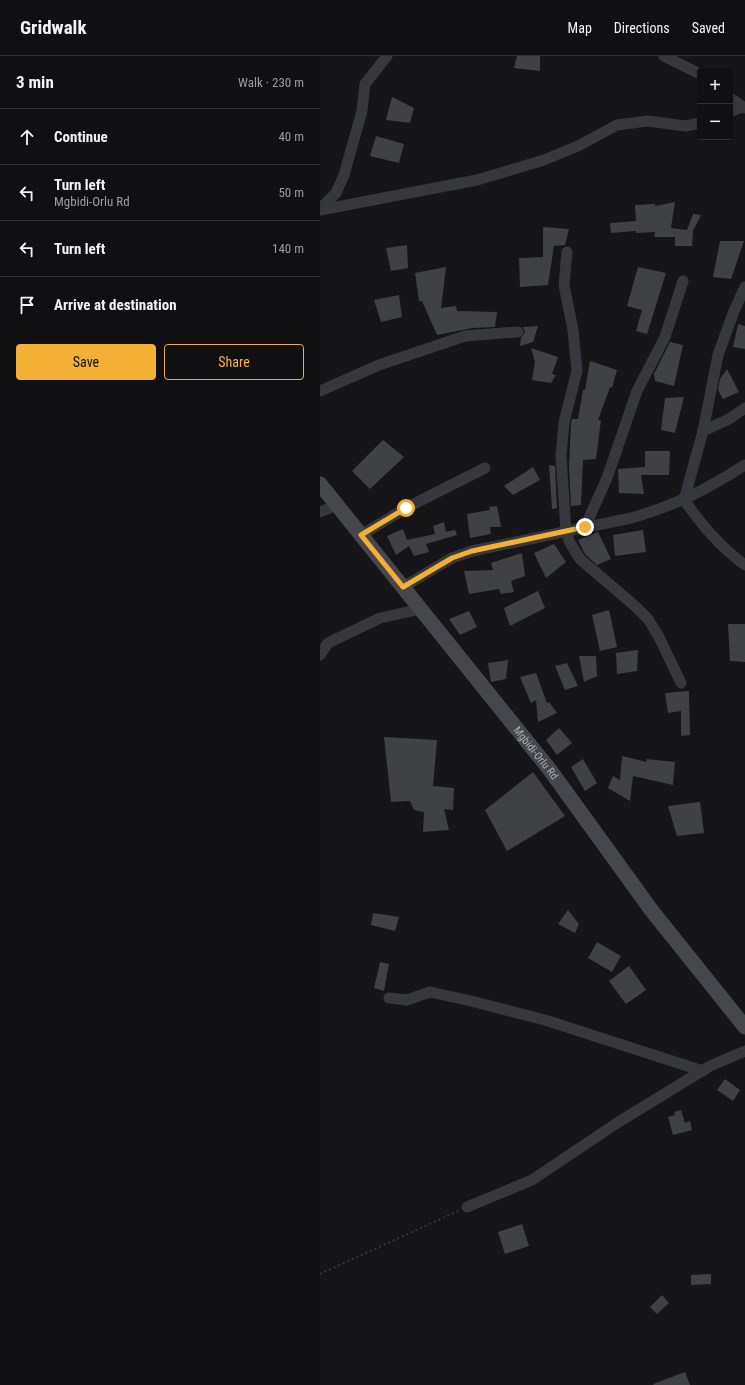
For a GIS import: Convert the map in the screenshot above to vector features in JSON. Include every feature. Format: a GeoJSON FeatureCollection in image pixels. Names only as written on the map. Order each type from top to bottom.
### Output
{"type":"FeatureCollection","features":[{"type":"Feature","properties":{"kind":"main road","name":"Mgbidi-Orlu Rd"},"geometry":{"type":"LineString","coordinates":[[320,484],[550,770],[652,911],[745,1027]]}},
{"type":"Feature","properties":{"kind":"street"},"geometry":{"type":"LineString","coordinates":[[320,210],[336,193],[344,175],[362,112],[365,84],[388,56]]}},
{"type":"Feature","properties":{"kind":"street"},"geometry":{"type":"LineString","coordinates":[[664,56],[697,72]]}},
{"type":"Feature","properties":{"kind":"street"},"geometry":{"type":"LineString","coordinates":[[733,100],[744,107]]}},
{"type":"Feature","properties":{"kind":"street"},"geometry":{"type":"LineString","coordinates":[[733,111],[744,107]]}},
{"type":"Feature","properties":{"kind":"street"},"geometry":{"type":"LineString","coordinates":[[320,210],[478,180],[550,157],[578,146],[617,125],[647,122],[686,126],[697,124]]}},
{"type":"Feature","properties":{"kind":"street"},"geometry":{"type":"LineString","coordinates":[[567,252],[564,285],[573,330],[577,371],[564,422],[561,456],[566,531],[570,543],[580,559],[648,619],[659,637],[681,683]]}},
{"type":"Feature","properties":{"kind":"street"},"geometry":{"type":"LineString","coordinates":[[585,527],[607,478],[637,391],[665,337],[683,281]]}},
{"type":"Feature","properties":{"kind":"street"},"geometry":{"type":"LineString","coordinates":[[684,500],[703,431],[718,355],[734,311],[745,287]]}},
{"type":"Feature","properties":{"kind":"street"},"geometry":{"type":"LineString","coordinates":[[320,391],[379,365],[464,336],[518,332]]}},
{"type":"Feature","properties":{"kind":"street"},"geometry":{"type":"LineString","coordinates":[[703,431],[729,419],[745,408]]}},
{"type":"Feature","properties":{"kind":"street"},"geometry":{"type":"LineString","coordinates":[[403,587],[452,558],[472,551],[631,518],[684,500],[699,493],[745,465]]}},
{"type":"Feature","properties":{"kind":"street"},"geometry":{"type":"LineString","coordinates":[[361,535],[406,508],[485,468]]}},
{"type":"Feature","properties":{"kind":"street"},"geometry":{"type":"LineString","coordinates":[[684,500],[703,527],[732,556],[745,565]]}},
{"type":"Feature","properties":{"kind":"street"},"geometry":{"type":"LineString","coordinates":[[320,512],[337,505]]}},
{"type":"Feature","properties":{"kind":"street"},"geometry":{"type":"LineString","coordinates":[[320,655],[328,643],[380,618],[421,609]]}},
{"type":"Feature","properties":{"kind":"street"},"geometry":{"type":"LineString","coordinates":[[389,998],[407,1000],[430,992],[471,1001],[545,1020],[703,1071]]}},
{"type":"Feature","properties":{"kind":"street"},"geometry":{"type":"LineString","coordinates":[[467,1207],[532,1180],[617,1123],[703,1071],[745,1051]]}},
{"type":"Feature","properties":{"kind":"path"},"geometry":{"type":"LineString","coordinates":[[320,1274],[350,1259],[467,1207]]}},
{"type":"Feature","properties":{"kind":"building"},"geometry":{"type":"Polygon","coordinates":[[[517,56],[540,56],[540,71],[514,68],[517,56]]]}},
{"type":"Feature","properties":{"kind":"building"},"geometry":{"type":"Polygon","coordinates":[[[392,97],[414,108],[410,123],[386,120],[392,97]]]}},
{"type":"Feature","properties":{"kind":"building"},"geometry":{"type":"Polygon","coordinates":[[[376,136],[404,144],[399,163],[370,156],[376,136]]]}},
{"type":"Feature","properties":{"kind":"building"},"geometry":{"type":"Polygon","coordinates":[[[675,202],[671,228],[687,230],[693,214],[701,215],[693,231],[692,246],[675,246],[675,237],[654,237],[655,232],[636,233],[636,231],[611,233],[610,223],[636,221],[635,205],[655,204],[655,206],[675,202]]]}},
{"type":"Feature","properties":{"kind":"building"},"geometry":{"type":"Polygon","coordinates":[[[543,227],[569,229],[565,245],[554,246],[548,285],[520,287],[519,258],[543,257],[543,227]]]}},
{"type":"Feature","properties":{"kind":"building"},"geometry":{"type":"Polygon","coordinates":[[[720,241],[744,241],[731,279],[713,277],[720,241]]]}},
{"type":"Feature","properties":{"kind":"building"},"geometry":{"type":"Polygon","coordinates":[[[407,245],[408,268],[391,271],[386,248],[407,245]]]}},
{"type":"Feature","properties":{"kind":"building"},"geometry":{"type":"Polygon","coordinates":[[[446,267],[441,308],[456,306],[457,311],[497,312],[495,327],[472,328],[437,335],[422,301],[419,301],[415,273],[446,267]]]}},
{"type":"Feature","properties":{"kind":"building"},"geometry":{"type":"Polygon","coordinates":[[[638,267],[666,273],[647,334],[636,331],[642,310],[627,306],[638,267]]]}},
{"type":"Feature","properties":{"kind":"building"},"geometry":{"type":"Polygon","coordinates":[[[399,295],[402,317],[381,322],[374,300],[399,295]]]}},
{"type":"Feature","properties":{"kind":"building"},"geometry":{"type":"Polygon","coordinates":[[[738,324],[745,326],[745,349],[733,347],[738,324]]]}},
{"type":"Feature","properties":{"kind":"building"},"geometry":{"type":"Polygon","coordinates":[[[538,326],[533,342],[520,346],[521,338],[525,332],[523,327],[538,326]]]}},
{"type":"Feature","properties":{"kind":"building"},"geometry":{"type":"Polygon","coordinates":[[[670,342],[683,345],[674,386],[655,381],[654,374],[670,342]]]}},
{"type":"Feature","properties":{"kind":"building"},"geometry":{"type":"Polygon","coordinates":[[[531,348],[558,357],[552,374],[556,375],[551,383],[532,380],[535,362],[531,348]]]}},
{"type":"Feature","properties":{"kind":"building"},"geometry":{"type":"Polygon","coordinates":[[[590,361],[617,370],[612,388],[610,387],[598,420],[601,420],[596,459],[583,460],[581,505],[571,506],[569,466],[571,423],[572,419],[578,419],[590,361]]]}},
{"type":"Feature","properties":{"kind":"building"},"geometry":{"type":"Polygon","coordinates":[[[727,369],[739,392],[723,399],[718,390],[720,379],[727,369]]]}},
{"type":"Feature","properties":{"kind":"building"},"geometry":{"type":"Polygon","coordinates":[[[684,397],[675,433],[661,430],[665,398],[684,397]]]}},
{"type":"Feature","properties":{"kind":"building"},"geometry":{"type":"Polygon","coordinates":[[[383,440],[404,457],[370,489],[352,471],[383,440]]]}},
{"type":"Feature","properties":{"kind":"building"},"geometry":{"type":"Polygon","coordinates":[[[645,451],[670,451],[669,475],[641,475],[644,494],[619,493],[618,469],[645,467],[645,451]]]}},
{"type":"Feature","properties":{"kind":"building"},"geometry":{"type":"Polygon","coordinates":[[[549,465],[555,466],[557,508],[552,509],[549,465]]]}},
{"type":"Feature","properties":{"kind":"building"},"geometry":{"type":"Polygon","coordinates":[[[533,467],[540,480],[513,495],[504,486],[533,467]]]}},
{"type":"Feature","properties":{"kind":"building"},"geometry":{"type":"Polygon","coordinates":[[[497,506],[501,527],[490,527],[491,534],[470,538],[467,514],[490,510],[489,507],[497,506]]]}},
{"type":"Feature","properties":{"kind":"building"},"geometry":{"type":"Polygon","coordinates":[[[444,522],[446,532],[455,530],[457,535],[426,544],[429,552],[414,556],[409,546],[396,555],[387,536],[403,529],[407,540],[435,534],[433,526],[444,522]]]}},
{"type":"Feature","properties":{"kind":"building"},"geometry":{"type":"Polygon","coordinates":[[[643,530],[646,552],[615,556],[613,535],[643,530]]]}},
{"type":"Feature","properties":{"kind":"building"},"geometry":{"type":"Polygon","coordinates":[[[598,532],[611,559],[597,565],[585,554],[578,540],[598,532]]]}},
{"type":"Feature","properties":{"kind":"building"},"geometry":{"type":"Polygon","coordinates":[[[554,544],[566,562],[546,578],[534,553],[554,544]]]}},
{"type":"Feature","properties":{"kind":"building"},"geometry":{"type":"Polygon","coordinates":[[[522,553],[525,576],[511,581],[514,592],[501,594],[499,589],[469,594],[464,571],[493,570],[491,563],[522,553]]]}},
{"type":"Feature","properties":{"kind":"building"},"geometry":{"type":"Polygon","coordinates":[[[538,591],[545,608],[510,626],[504,608],[538,591]]]}},
{"type":"Feature","properties":{"kind":"building"},"geometry":{"type":"Polygon","coordinates":[[[609,610],[617,647],[600,651],[592,615],[609,610]]]}},
{"type":"Feature","properties":{"kind":"building"},"geometry":{"type":"Polygon","coordinates":[[[469,611],[477,627],[460,635],[449,619],[469,611]]]}},
{"type":"Feature","properties":{"kind":"building"},"geometry":{"type":"Polygon","coordinates":[[[728,624],[745,624],[745,662],[730,661],[728,624]]]}},
{"type":"Feature","properties":{"kind":"building"},"geometry":{"type":"Polygon","coordinates":[[[638,650],[637,671],[617,674],[616,653],[638,650]]]}},
{"type":"Feature","properties":{"kind":"building"},"geometry":{"type":"Polygon","coordinates":[[[579,656],[596,656],[597,676],[584,682],[579,656]]]}},
{"type":"Feature","properties":{"kind":"building"},"geometry":{"type":"Polygon","coordinates":[[[508,660],[506,679],[491,682],[488,663],[508,660]]]}},
{"type":"Feature","properties":{"kind":"building"},"geometry":{"type":"Polygon","coordinates":[[[567,663],[578,686],[565,690],[555,666],[567,663]]]}},
{"type":"Feature","properties":{"kind":"building"},"geometry":{"type":"Polygon","coordinates":[[[536,673],[547,703],[549,702],[557,713],[538,722],[536,700],[531,703],[520,677],[536,673]]]}},
{"type":"Feature","properties":{"kind":"building"},"geometry":{"type":"Polygon","coordinates":[[[689,691],[690,735],[681,736],[681,711],[668,713],[665,693],[689,691]]]}},
{"type":"Feature","properties":{"kind":"building"},"geometry":{"type":"Polygon","coordinates":[[[559,728],[572,743],[557,755],[546,740],[559,728]]]}},
{"type":"Feature","properties":{"kind":"building"},"geometry":{"type":"Polygon","coordinates":[[[384,737],[437,740],[433,786],[454,788],[453,810],[444,809],[449,830],[423,832],[424,812],[414,810],[410,801],[391,802],[384,737]]]}},
{"type":"Feature","properties":{"kind":"building"},"geometry":{"type":"Polygon","coordinates":[[[622,756],[647,762],[646,759],[675,762],[673,785],[633,776],[630,801],[608,788],[613,776],[620,780],[622,756]]]}},
{"type":"Feature","properties":{"kind":"building"},"geometry":{"type":"Polygon","coordinates":[[[583,759],[597,783],[585,791],[571,767],[583,759]]]}},
{"type":"Feature","properties":{"kind":"building"},"geometry":{"type":"Polygon","coordinates":[[[533,772],[565,816],[507,851],[485,810],[533,772]]]}},
{"type":"Feature","properties":{"kind":"building"},"geometry":{"type":"Polygon","coordinates":[[[700,802],[704,833],[677,836],[668,806],[700,802]]]}},
{"type":"Feature","properties":{"kind":"building"},"geometry":{"type":"Polygon","coordinates":[[[568,910],[579,924],[575,933],[558,924],[568,910]]]}},
{"type":"Feature","properties":{"kind":"building"},"geometry":{"type":"Polygon","coordinates":[[[373,913],[399,917],[395,931],[371,925],[373,913]]]}},
{"type":"Feature","properties":{"kind":"building"},"geometry":{"type":"Polygon","coordinates":[[[597,942],[621,956],[612,972],[588,958],[597,942]]]}},
{"type":"Feature","properties":{"kind":"building"},"geometry":{"type":"Polygon","coordinates":[[[380,962],[389,964],[384,991],[374,988],[380,962]]]}},
{"type":"Feature","properties":{"kind":"building"},"geometry":{"type":"Polygon","coordinates":[[[629,966],[646,990],[626,1004],[609,981],[629,966]]]}},
{"type":"Feature","properties":{"kind":"building"},"geometry":{"type":"Polygon","coordinates":[[[725,1079],[740,1090],[733,1101],[717,1090],[725,1079]]]}},
{"type":"Feature","properties":{"kind":"building"},"geometry":{"type":"Polygon","coordinates":[[[681,1110],[685,1123],[690,1121],[692,1130],[673,1135],[668,1117],[675,1115],[674,1112],[681,1110]]]}},
{"type":"Feature","properties":{"kind":"building"},"geometry":{"type":"Polygon","coordinates":[[[522,1224],[529,1246],[505,1254],[498,1232],[522,1224]]]}},
{"type":"Feature","properties":{"kind":"building"},"geometry":{"type":"Polygon","coordinates":[[[711,1274],[711,1284],[691,1285],[691,1275],[711,1274]]]}},
{"type":"Feature","properties":{"kind":"building"},"geometry":{"type":"Polygon","coordinates":[[[662,1295],[669,1303],[657,1314],[650,1307],[662,1295]]]}},
{"type":"Feature","properties":{"kind":"building"},"geometry":{"type":"Polygon","coordinates":[[[685,1372],[690,1385],[653,1384],[685,1372]]]}},
{"type":"Feature","properties":{"kind":"route"},"geometry":{"type":"LineString","coordinates":[[406,508],[361,535],[403,587],[452,558],[472,551],[585,527]]}}]}
